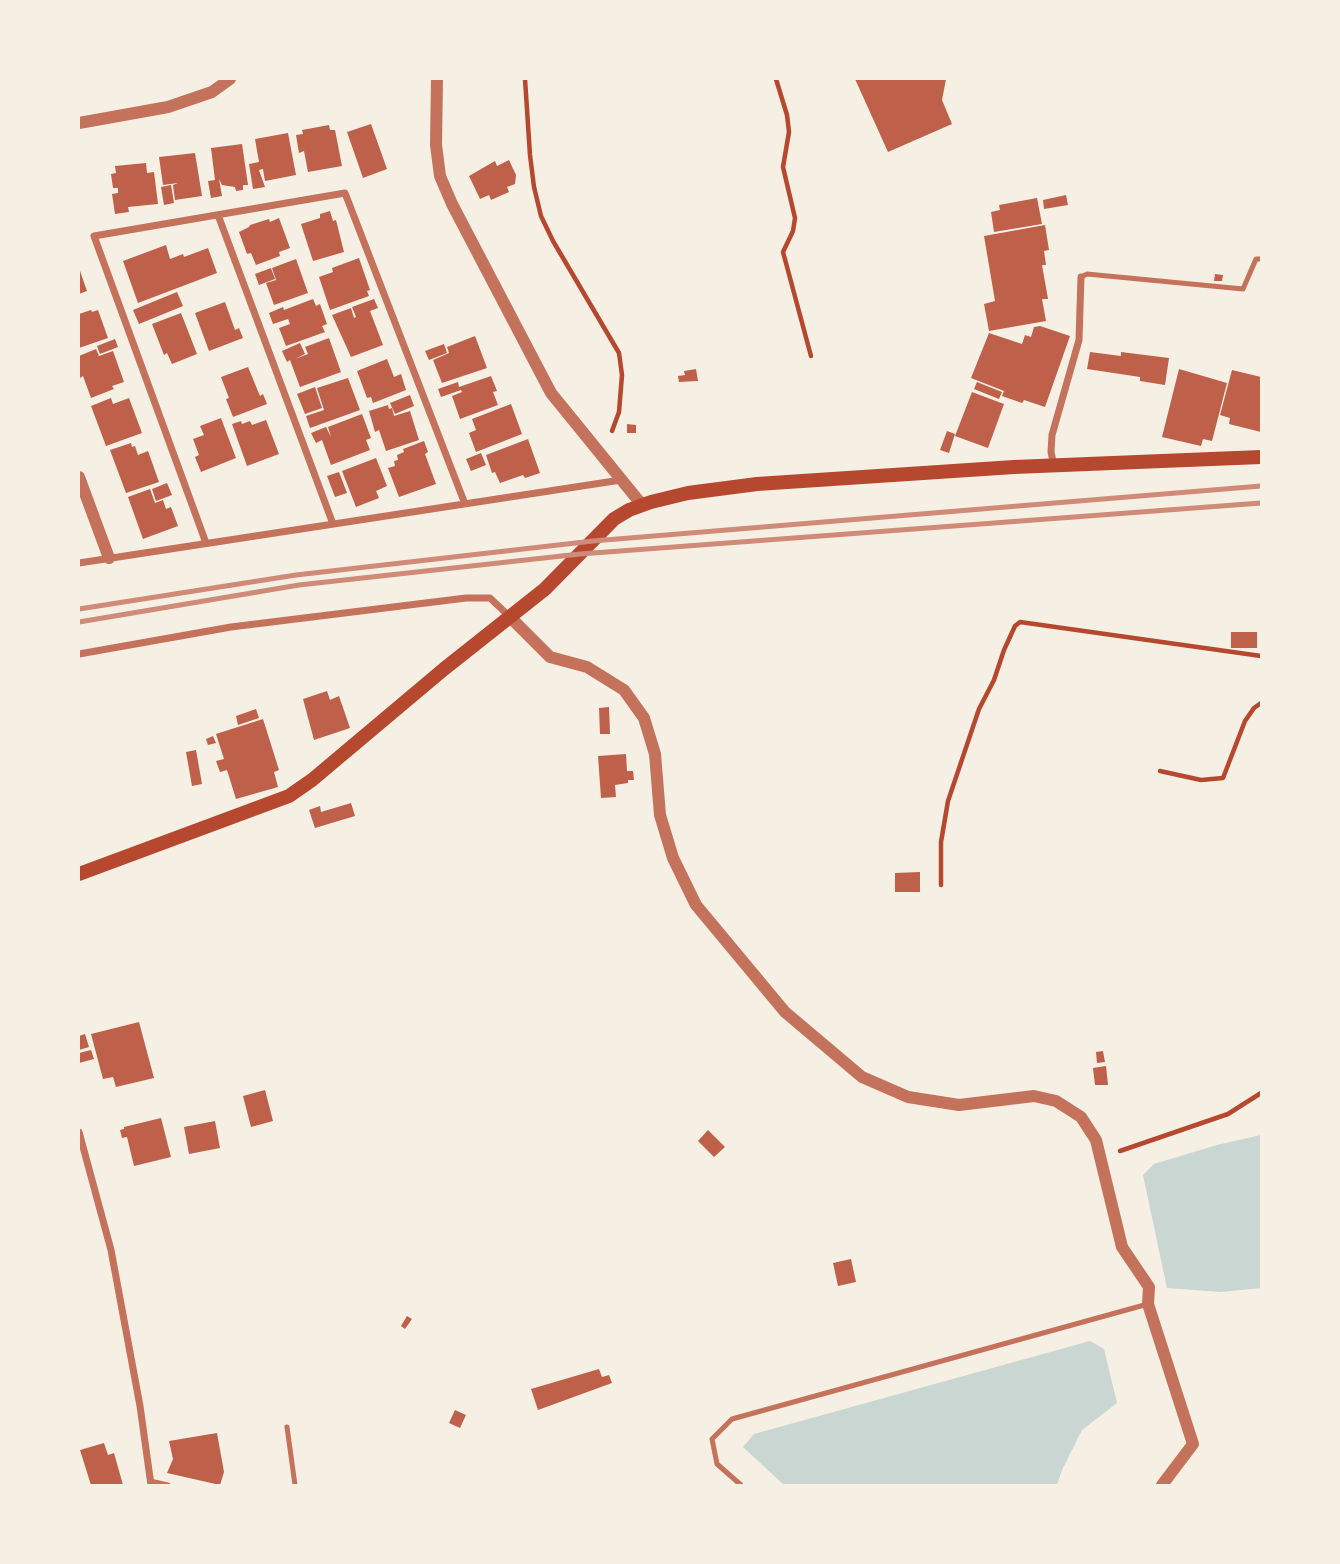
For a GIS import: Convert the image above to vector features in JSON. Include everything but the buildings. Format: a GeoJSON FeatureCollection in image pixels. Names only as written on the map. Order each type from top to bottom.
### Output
{"type":"FeatureCollection","features":[{"type":"Feature","properties":{"kind":"main road"},"geometry":{"type":"LineString","coordinates":[[79,874],[289,796],[312,780],[443,668],[558,578],[614,519],[642,505],[688,493],[757,484],[1261,457]]}},
{"type":"Feature","properties":{"kind":"street"},"geometry":{"type":"LineString","coordinates":[[79,123],[168,107],[212,92],[230,79]]}},
{"type":"Feature","properties":{"kind":"street"},"geometry":{"type":"LineString","coordinates":[[437,79],[436,145],[440,176],[452,204],[551,393],[642,505]]}},
{"type":"Feature","properties":{"kind":"street"},"geometry":{"type":"LineString","coordinates":[[206,543],[94,236],[345,193],[465,504]]}},
{"type":"Feature","properties":{"kind":"street"},"geometry":{"type":"LineString","coordinates":[[218,215],[333,524]]}},
{"type":"Feature","properties":{"kind":"street"},"geometry":{"type":"LineString","coordinates":[[1054,466],[1052,435],[1079,340],[1081,276]]}},
{"type":"Feature","properties":{"kind":"street"},"geometry":{"type":"LineString","coordinates":[[79,477],[109,558]]}},
{"type":"Feature","properties":{"kind":"street"},"geometry":{"type":"LineString","coordinates":[[79,563],[621,480]]}},
{"type":"Feature","properties":{"kind":"street"},"geometry":{"type":"LineString","coordinates":[[79,654],[230,627],[466,598],[491,598],[550,657],[587,667],[624,690],[644,718],[654,754],[660,815],[673,858],[695,905],[785,1012],[862,1077],[908,1097],[959,1105],[1034,1096],[1056,1101],[1081,1116],[1096,1140],[1122,1247],[1149,1287],[1148,1304],[1193,1444],[1162,1485]]}},
{"type":"Feature","properties":{"kind":"street"},"geometry":{"type":"LineString","coordinates":[[79,1132],[111,1250],[140,1406],[150,1483]]}},
{"type":"Feature","properties":{"kind":"lane"},"geometry":{"type":"LineString","coordinates":[[1081,276],[1087,274],[1243,289],[1256,259],[1261,259]]}},
{"type":"Feature","properties":{"kind":"lane"},"geometry":{"type":"LineString","coordinates":[[741,1485],[717,1464],[712,1438],[732,1419],[1148,1304]]}},
{"type":"Feature","properties":{"kind":"lane"},"geometry":{"type":"LineString","coordinates":[[287,1427],[295,1485]]}},
{"type":"Feature","properties":{"kind":"lane"},"geometry":{"type":"LineString","coordinates":[[150,1483],[168,1485]]}},
{"type":"Feature","properties":{"kind":"path"},"geometry":{"type":"LineString","coordinates":[[526,79],[530,155],[541,216],[619,353],[622,375],[619,412],[611,431]]}},
{"type":"Feature","properties":{"kind":"path"},"geometry":{"type":"LineString","coordinates":[[776,79],[788,115],[789,132],[783,167],[795,218],[793,231],[783,252],[811,356]]}},
{"type":"Feature","properties":{"kind":"path"},"geometry":{"type":"LineString","coordinates":[[941,885],[941,842],[948,801],[979,709],[995,680],[1015,626],[1020,622],[1261,656]]}},
{"type":"Feature","properties":{"kind":"path"},"geometry":{"type":"LineString","coordinates":[[1160,771],[1201,780],[1223,778],[1244,721],[1261,703]]}},
{"type":"Feature","properties":{"kind":"path"},"geometry":{"type":"LineString","coordinates":[[1101,1158],[1228,1114],[1261,1093]]}},
{"type":"Feature","properties":{"kind":"shaded area"},"geometry":{"type":"Polygon","coordinates":[[[1261,1135],[1261,1288],[1221,1292],[1167,1288],[1143,1175],[1154,1164],[1261,1135]]]}},
{"type":"Feature","properties":{"kind":"shaded area"},"geometry":{"type":"Polygon","coordinates":[[[1090,1341],[1104,1349],[1117,1403],[1082,1430],[1057,1485],[784,1485],[743,1447],[754,1434],[1090,1341]]]}},
{"type":"Feature","properties":{"kind":"railway"},"geometry":{"type":"LineString","coordinates":[[79,609],[296,575],[593,541],[1261,486]]}},
{"type":"Feature","properties":{"kind":"railway"},"geometry":{"type":"LineString","coordinates":[[79,622],[299,585],[580,554],[1261,503]]}}]}
